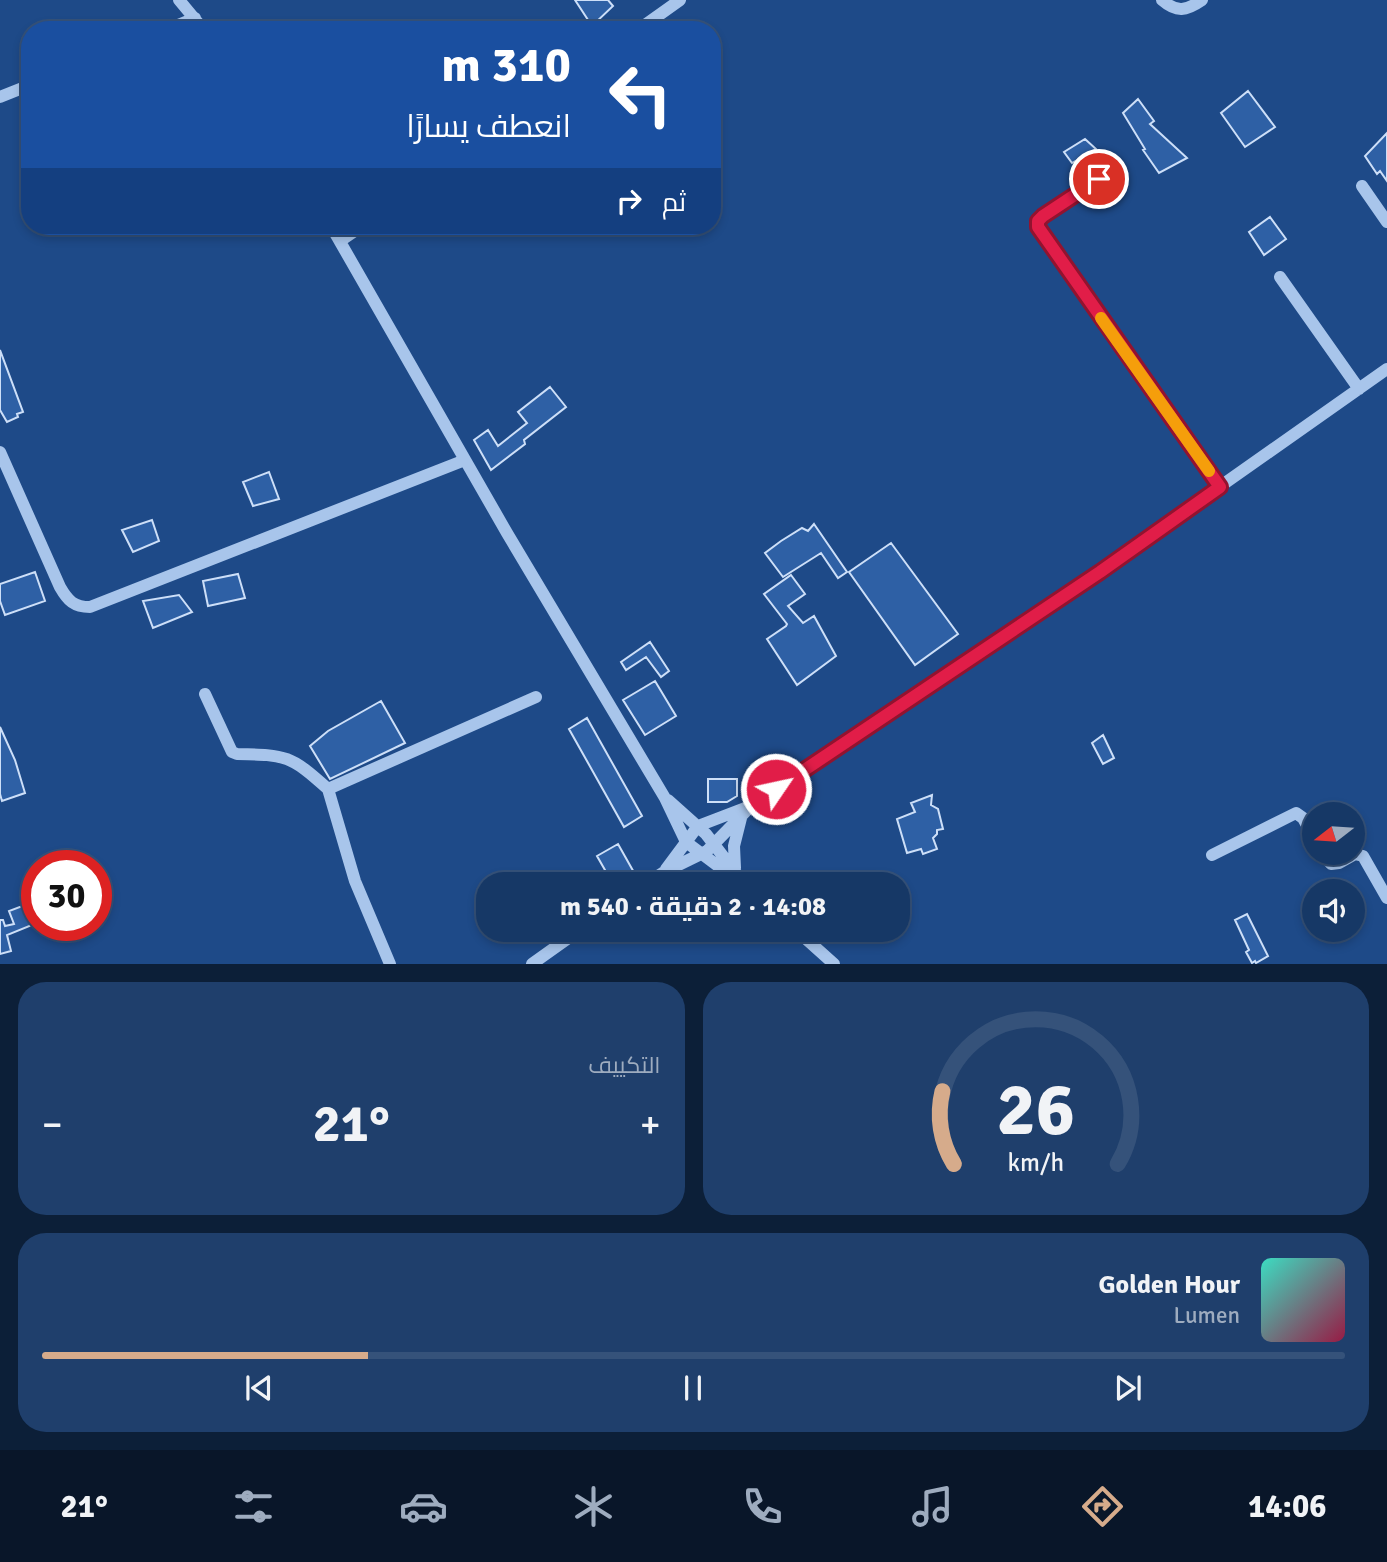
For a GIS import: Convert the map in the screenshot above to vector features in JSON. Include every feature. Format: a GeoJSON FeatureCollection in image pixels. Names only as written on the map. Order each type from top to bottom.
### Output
{"type":"FeatureCollection","features":[{"type":"Feature","properties":{"kind":"street"},"geometry":{"type":"LineString","coordinates":[[651,21],[680,0]]}},
{"type":"Feature","properties":{"kind":"street"},"geometry":{"type":"LineString","coordinates":[[1162,0],[1179,10],[1187,10],[1202,0]]}},
{"type":"Feature","properties":{"kind":"street"},"geometry":{"type":"LineString","coordinates":[[182,1],[197,21]]}},
{"type":"Feature","properties":{"kind":"street"},"geometry":{"type":"LineString","coordinates":[[188,21],[195,18]]}},
{"type":"Feature","properties":{"kind":"street"},"geometry":{"type":"LineString","coordinates":[[0,97],[21,89]]}},
{"type":"Feature","properties":{"kind":"street"},"geometry":{"type":"LineString","coordinates":[[1099,179],[1043,216],[1038,221],[1038,227],[1220,487]]}},
{"type":"Feature","properties":{"kind":"street"},"geometry":{"type":"LineString","coordinates":[[1362,186],[1387,222]]}},
{"type":"Feature","properties":{"kind":"street"},"geometry":{"type":"LineString","coordinates":[[336,235],[665,798],[686,842],[728,872]]}},
{"type":"Feature","properties":{"kind":"street"},"geometry":{"type":"LineString","coordinates":[[340,241],[349,235]]}},
{"type":"Feature","properties":{"kind":"street"},"geometry":{"type":"LineString","coordinates":[[1280,277],[1359,388]]}},
{"type":"Feature","properties":{"kind":"street"},"geometry":{"type":"LineString","coordinates":[[664,872],[701,854],[747,809],[1100,572],[1387,369]]}},
{"type":"Feature","properties":{"kind":"street"},"geometry":{"type":"LineString","coordinates":[[0,452],[60,587],[78,607],[90,607],[466,460]]}},
{"type":"Feature","properties":{"kind":"street"},"geometry":{"type":"LineString","coordinates":[[205,694],[232,752],[287,758],[300,764],[328,789],[355,881],[390,964]]}},
{"type":"Feature","properties":{"kind":"street"},"geometry":{"type":"LineString","coordinates":[[328,789],[536,696]]}},
{"type":"Feature","properties":{"kind":"street"},"geometry":{"type":"LineString","coordinates":[[665,798],[698,826],[734,872]]}},
{"type":"Feature","properties":{"kind":"street"},"geometry":{"type":"LineString","coordinates":[[664,872],[698,826],[747,809]]}},
{"type":"Feature","properties":{"kind":"street"},"geometry":{"type":"LineString","coordinates":[[738,872],[733,857],[747,809]]}},
{"type":"Feature","properties":{"kind":"street"},"geometry":{"type":"LineString","coordinates":[[1212,855],[1296,813],[1302,817]]}},
{"type":"Feature","properties":{"kind":"street"},"geometry":{"type":"LineString","coordinates":[[1365,860],[1387,898]]}},
{"type":"Feature","properties":{"kind":"street"},"geometry":{"type":"LineString","coordinates":[[533,964],[563,942]]}},
{"type":"Feature","properties":{"kind":"street"},"geometry":{"type":"LineString","coordinates":[[809,942],[834,964]]}},
{"type":"Feature","properties":{"kind":"building"},"geometry":{"type":"Polygon","coordinates":[[[575,0],[608,0],[613,6],[597,21],[589,21],[575,0]]]}},
{"type":"Feature","properties":{"kind":"building"},"geometry":{"type":"Polygon","coordinates":[[[1248,91],[1275,127],[1245,147],[1221,113],[1248,91]]]}},
{"type":"Feature","properties":{"kind":"building"},"geometry":{"type":"Polygon","coordinates":[[[1138,99],[1154,121],[1150,124],[1187,158],[1159,173],[1123,113],[1138,99]]]}},
{"type":"Feature","properties":{"kind":"building"},"geometry":{"type":"Polygon","coordinates":[[[1387,133],[1387,181],[1380,171],[1377,174],[1365,156],[1387,133]]]}},
{"type":"Feature","properties":{"kind":"building"},"geometry":{"type":"Polygon","coordinates":[[[1085,139],[1096,149],[1072,163],[1064,152],[1085,139]]]}},
{"type":"Feature","properties":{"kind":"building"},"geometry":{"type":"Polygon","coordinates":[[[1270,217],[1286,239],[1264,255],[1249,232],[1270,217]]]}},
{"type":"Feature","properties":{"kind":"building"},"geometry":{"type":"Polygon","coordinates":[[[0,350],[23,412],[7,422],[0,410],[0,350]]]}},
{"type":"Feature","properties":{"kind":"building"},"geometry":{"type":"Polygon","coordinates":[[[550,387],[566,407],[491,470],[474,440],[488,430],[498,446],[527,423],[518,412],[550,387]]]}},
{"type":"Feature","properties":{"kind":"building"},"geometry":{"type":"Polygon","coordinates":[[[269,472],[279,499],[253,506],[243,482],[269,472]]]}},
{"type":"Feature","properties":{"kind":"building"},"geometry":{"type":"Polygon","coordinates":[[[152,520],[159,541],[133,552],[122,530],[152,520]]]}},
{"type":"Feature","properties":{"kind":"building"},"geometry":{"type":"Polygon","coordinates":[[[814,524],[847,572],[838,578],[821,553],[783,577],[765,553],[802,528],[808,531],[814,524]]]}},
{"type":"Feature","properties":{"kind":"building"},"geometry":{"type":"Polygon","coordinates":[[[891,543],[958,634],[915,665],[849,572],[891,543]]]}},
{"type":"Feature","properties":{"kind":"building"},"geometry":{"type":"Polygon","coordinates":[[[35,572],[45,601],[5,615],[0,601],[0,584],[35,572]]]}},
{"type":"Feature","properties":{"kind":"building"},"geometry":{"type":"Polygon","coordinates":[[[238,574],[245,598],[208,606],[203,581],[238,574]]]}},
{"type":"Feature","properties":{"kind":"building"},"geometry":{"type":"Polygon","coordinates":[[[791,575],[805,594],[788,606],[803,623],[814,616],[836,656],[797,685],[767,639],[787,624],[764,594],[791,575]]]}},
{"type":"Feature","properties":{"kind":"building"},"geometry":{"type":"Polygon","coordinates":[[[179,595],[192,612],[153,628],[143,601],[179,595]]]}},
{"type":"Feature","properties":{"kind":"building"},"geometry":{"type":"Polygon","coordinates":[[[650,642],[669,671],[661,677],[646,657],[626,670],[621,662],[650,642]]]}},
{"type":"Feature","properties":{"kind":"building"},"geometry":{"type":"Polygon","coordinates":[[[655,681],[676,716],[645,735],[623,700],[655,681]]]}},
{"type":"Feature","properties":{"kind":"building"},"geometry":{"type":"Polygon","coordinates":[[[381,701],[405,743],[330,779],[310,746],[328,731],[381,701]]]}},
{"type":"Feature","properties":{"kind":"building"},"geometry":{"type":"Polygon","coordinates":[[[587,718],[642,816],[624,827],[569,729],[587,718]]]}},
{"type":"Feature","properties":{"kind":"building"},"geometry":{"type":"Polygon","coordinates":[[[0,727],[15,760],[25,793],[2,801],[0,794],[0,727]]]}},
{"type":"Feature","properties":{"kind":"building"},"geometry":{"type":"Polygon","coordinates":[[[1103,735],[1114,758],[1103,764],[1092,743],[1103,735]]]}},
{"type":"Feature","properties":{"kind":"building"},"geometry":{"type":"Polygon","coordinates":[[[708,779],[737,779],[737,796],[727,802],[708,802],[708,779]]]}},
{"type":"Feature","properties":{"kind":"building"},"geometry":{"type":"Polygon","coordinates":[[[932,795],[931,805],[938,809],[943,829],[937,830],[933,838],[937,849],[923,854],[921,849],[907,853],[897,819],[915,812],[911,803],[932,795]]]}},
{"type":"Feature","properties":{"kind":"building"},"geometry":{"type":"Polygon","coordinates":[[[618,844],[634,872],[606,872],[597,856],[618,844]]]}},
{"type":"Feature","properties":{"kind":"building"},"geometry":{"type":"Polygon","coordinates":[[[21,906],[21,929],[7,935],[11,951],[0,954],[0,920],[3,920],[5,926],[14,924],[9,911],[21,906]]]}},
{"type":"Feature","properties":{"kind":"building"},"geometry":{"type":"Polygon","coordinates":[[[1247,914],[1268,956],[1256,963],[1252,963],[1246,952],[1249,950],[1235,920],[1247,914]]]}},
{"type":"Feature","properties":{"kind":"slow traffic"},"geometry":{"type":"LineString","coordinates":[[1101,318],[1209,471]]}},
{"type":"Feature","properties":{"kind":"route"},"geometry":{"type":"LineString","coordinates":[[776,789],[1100,572],[1220,487],[1038,227],[1038,221],[1050,210],[1099,179]]}}]}
